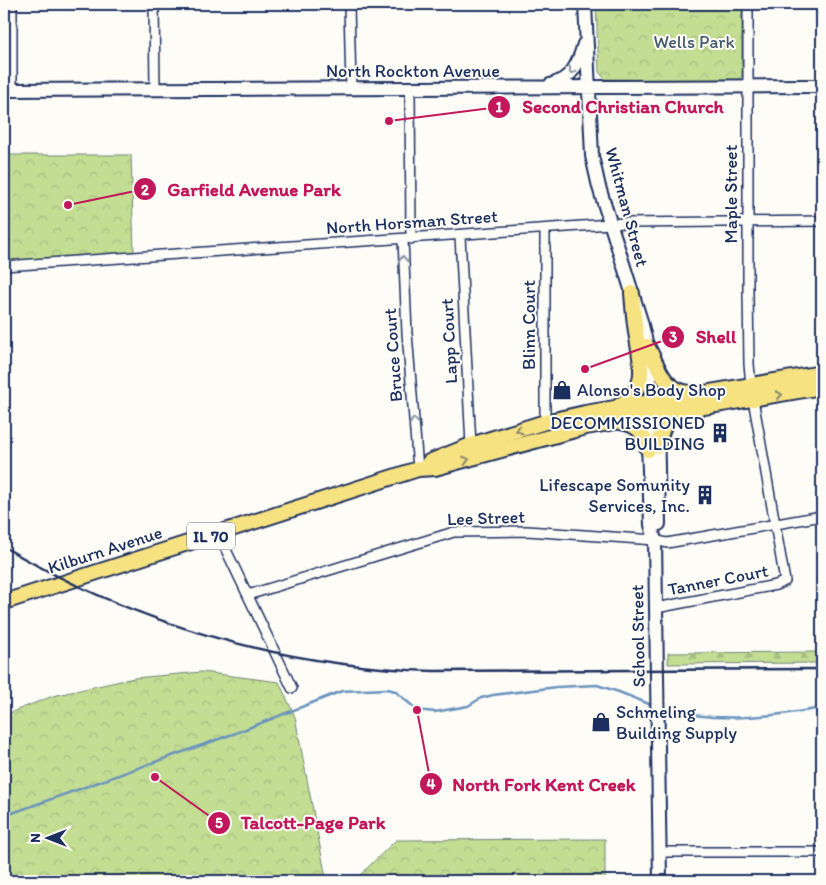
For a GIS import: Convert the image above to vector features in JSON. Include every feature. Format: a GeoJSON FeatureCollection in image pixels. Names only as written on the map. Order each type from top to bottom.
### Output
{"type":"FeatureCollection","features":[{"type":"Feature","properties":{"kind":"main road","name":"Whitman Street"},"geometry":{"type":"LineString","coordinates":[[585,4],[592,156],[599,186],[612,224],[647,346],[652,410]]}},
{"type":"Feature","properties":{"kind":"main road"},"geometry":{"type":"LineString","coordinates":[[538,88],[561,82],[568,77],[581,56],[587,34]]}},
{"type":"Feature","properties":{"kind":"main road","name":"North Rockton Avenue"},"geometry":{"type":"LineString","coordinates":[[8,90],[822,86]]}},
{"type":"Feature","properties":{"kind":"main road"},"geometry":{"type":"LineString","coordinates":[[632,293],[642,377],[634,395],[615,415],[625,423],[637,428],[653,448],[666,422],[676,414],[686,410]]}},
{"type":"Feature","properties":{"kind":"main road"},"geometry":{"type":"LineString","coordinates":[[647,346],[662,376],[670,386],[680,392],[698,394]]}},
{"type":"Feature","properties":{"kind":"main road","name":"Kilburn Avenue"},"geometry":{"type":"LineString","coordinates":[[652,410],[698,394],[822,373]]}},
{"type":"Feature","properties":{"kind":"main road","name":"Kilburn Avenue"},"geometry":{"type":"LineString","coordinates":[[4,602],[418,469],[431,461],[470,445],[545,422],[652,410],[686,410],[822,387]]}},
{"type":"Feature","properties":{"kind":"main road","name":"School Street"},"geometry":{"type":"LineString","coordinates":[[652,410],[659,527],[655,540],[660,881]]}},
{"type":"Feature","properties":{"kind":"main road","name":"Kilburn Avenue"},"geometry":{"type":"LineString","coordinates":[[418,469],[435,468],[586,427],[615,415]]}},
{"type":"Feature","properties":{"kind":"street"},"geometry":{"type":"LineString","coordinates":[[8,90],[12,4]]}},
{"type":"Feature","properties":{"kind":"street"},"geometry":{"type":"LineString","coordinates":[[154,4],[154,89]]}},
{"type":"Feature","properties":{"kind":"street"},"geometry":{"type":"LineString","coordinates":[[349,4],[350,88]]}},
{"type":"Feature","properties":{"kind":"street","name":"Maple Street"},"geometry":{"type":"LineString","coordinates":[[748,4],[748,309],[751,385]]}},
{"type":"Feature","properties":{"kind":"street","name":"Bruce Court"},"geometry":{"type":"LineString","coordinates":[[410,88],[407,333],[418,469]]}},
{"type":"Feature","properties":{"kind":"street","name":"North Horsman Street"},"geometry":{"type":"LineString","coordinates":[[4,266],[612,224],[822,221]]}},
{"type":"Feature","properties":{"kind":"street","name":"Blinn Court"},"geometry":{"type":"LineString","coordinates":[[545,229],[545,422]]}},
{"type":"Feature","properties":{"kind":"street","name":"Lapp Court"},"geometry":{"type":"LineString","coordinates":[[460,236],[470,445]]}},
{"type":"Feature","properties":{"kind":"street"},"geometry":{"type":"LineString","coordinates":[[753,399],[775,524]]}},
{"type":"Feature","properties":{"kind":"street","name":"Lee Street"},"geometry":{"type":"LineString","coordinates":[[248,595],[454,532],[527,531],[674,542],[822,516]]}},
{"type":"Feature","properties":{"kind":"street","name":"Tanner Court"},"geometry":{"type":"LineString","coordinates":[[656,608],[745,592],[786,581],[775,524]]}},
{"type":"Feature","properties":{"kind":"street"},"geometry":{"type":"LineString","coordinates":[[218,533],[292,688]]}},
{"type":"Feature","properties":{"kind":"street"},"geometry":{"type":"LineString","coordinates":[[660,852],[822,852]]}},
{"type":"Feature","properties":{"kind":"green space","name":"Wells Park"},"geometry":{"type":"Polygon","coordinates":[[[596,4],[742,4],[742,76],[736,81],[605,79],[599,72],[596,4]]]}},
{"type":"Feature","properties":{"kind":"green space"},"geometry":{"type":"Polygon","coordinates":[[[4,155],[131,155],[134,254],[4,263],[4,155]]]}},
{"type":"Feature","properties":{"kind":"green space"},"geometry":{"type":"Polygon","coordinates":[[[822,652],[822,663],[668,664],[668,653],[822,652]]]}},
{"type":"Feature","properties":{"kind":"green space"},"geometry":{"type":"Polygon","coordinates":[[[202,672],[279,682],[295,717],[326,878],[358,877],[396,840],[605,839],[605,881],[4,881],[4,715],[53,696],[134,678],[202,672]]]}},
{"type":"Feature","properties":{"kind":"waterway"},"geometry":{"type":"LineString","coordinates":[[4,816],[233,734],[342,691],[388,689],[395,691],[417,710],[435,712],[468,706],[481,698],[493,695],[557,687],[597,685],[654,706]]}},
{"type":"Feature","properties":{"kind":"waterway"},"geometry":{"type":"LineString","coordinates":[[661,708],[681,713],[721,717],[762,716],[822,708]]}},
{"type":"Feature","properties":{"kind":"railway"},"geometry":{"type":"LineString","coordinates":[[4,547],[54,574],[105,598],[158,619],[211,636],[321,661],[377,668],[434,671],[822,669]]}},
{"type":"Feature","properties":{"kind":"place","name":"Second Christian Church"},"geometry":{"type":"Point","coordinates":[389,121]}},
{"type":"Feature","properties":{"kind":"place","name":"Garfield Avenue Park"},"geometry":{"type":"Point","coordinates":[68,205]}},
{"type":"Feature","properties":{"kind":"place","name":"Shell"},"geometry":{"type":"Point","coordinates":[585,369]}},
{"type":"Feature","properties":{"kind":"place","name":"Alonso's Body Shop"},"geometry":{"type":"Point","coordinates":[562,390]}},
{"type":"Feature","properties":{"kind":"place","name":"DECOMMISSIONED BUILDING"},"geometry":{"type":"Point","coordinates":[720,433]}},
{"type":"Feature","properties":{"kind":"place","name":"Lifescape Somunity Services, Inc."},"geometry":{"type":"Point","coordinates":[705,495]}},
{"type":"Feature","properties":{"kind":"place","name":"North Fork Kent Creek"},"geometry":{"type":"Point","coordinates":[417,710]}},
{"type":"Feature","properties":{"kind":"place","name":"Schmeling Building Supply"},"geometry":{"type":"Point","coordinates":[601,722]}},
{"type":"Feature","properties":{"kind":"place","name":"Talcott-Page Park"},"geometry":{"type":"Point","coordinates":[155,777]}}]}
